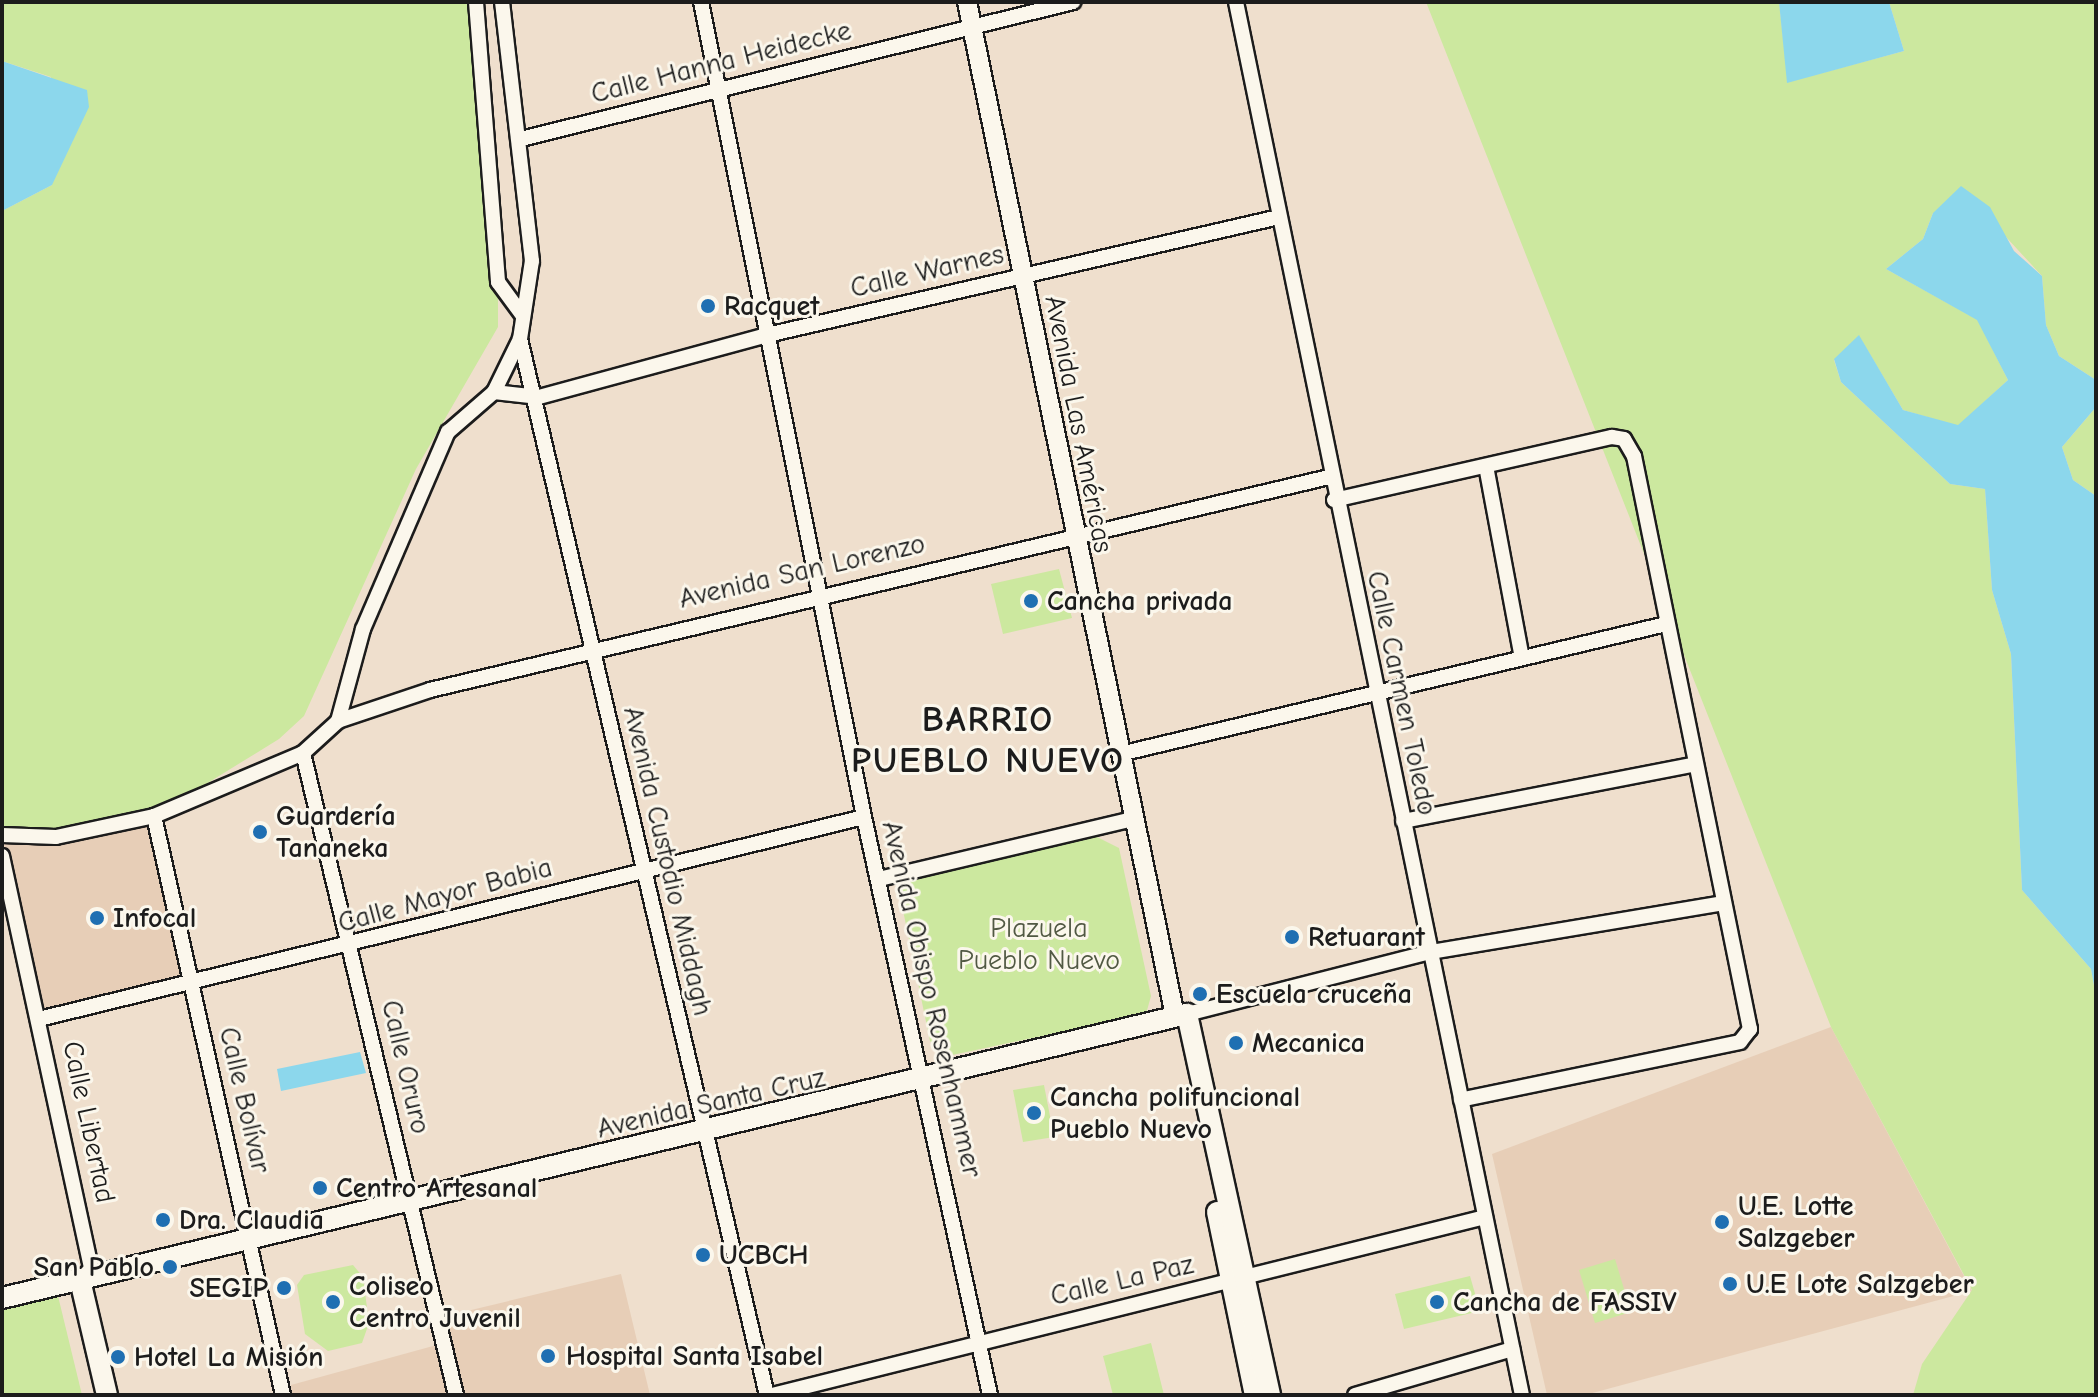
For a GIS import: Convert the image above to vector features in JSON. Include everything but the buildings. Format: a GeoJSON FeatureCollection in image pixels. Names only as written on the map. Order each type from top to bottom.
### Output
{"type":"FeatureCollection","features":[{"type":"Feature","properties":{"kind":"main road","name":"Avenida Santa Cruz"},"geometry":{"type":"LineString","coordinates":[[2,1298],[926,1081],[1179,1009]]}},
{"type":"Feature","properties":{"kind":"main road","name":"Avenida Las Américas"},"geometry":{"type":"LineString","coordinates":[[1179,1009],[1238,1280],[1270,1395]]}},
{"type":"Feature","properties":{"kind":"main road","name":"Calle Libertad"},"geometry":{"type":"LineString","coordinates":[[80,1280],[107,1395]]}},
{"type":"Feature","properties":{"kind":"main road","name":"Avenida Las Américas"},"geometry":{"type":"LineString","coordinates":[[1238,1280],[1255,1395]]}},
{"type":"Feature","properties":{"kind":"street"},"geometry":{"type":"LineString","coordinates":[[476,2],[498,282],[523,316]]}},
{"type":"Feature","properties":{"kind":"street"},"geometry":{"type":"LineString","coordinates":[[338,721],[363,629],[448,432],[494,392],[520,339],[532,261],[521,139],[502,2]]}},
{"type":"Feature","properties":{"kind":"street","name":"Avenida Obispo Rosenhammer"},"geometry":{"type":"LineString","coordinates":[[701,2],[715,89],[864,817],[926,1081],[990,1395]]}},
{"type":"Feature","properties":{"kind":"street","name":"Avenida Las Américas"},"geometry":{"type":"LineString","coordinates":[[967,2],[1072,534],[1133,819],[1179,1009]]}},
{"type":"Feature","properties":{"kind":"street","name":"Calle Hanna Heidecke"},"geometry":{"type":"LineString","coordinates":[[521,139],[1073,2]]}},
{"type":"Feature","properties":{"kind":"street","name":"Calle Carmen Toledo"},"geometry":{"type":"LineString","coordinates":[[1236,2],[1329,477],[1522,1395]]}},
{"type":"Feature","properties":{"kind":"street","name":"Calle Warnes"},"geometry":{"type":"LineString","coordinates":[[494,392],[539,397],[767,335],[1279,217]]}},
{"type":"Feature","properties":{"kind":"street","name":"Avenida Custodio Middagh"},"geometry":{"type":"LineString","coordinates":[[520,339],[539,397],[591,647],[704,1135],[770,1395]]}},
{"type":"Feature","properties":{"kind":"street"},"geometry":{"type":"LineString","coordinates":[[1334,500],[1624,439],[1634,456],[1750,1029],[1740,1042],[1461,1100]]}},
{"type":"Feature","properties":{"kind":"street"},"geometry":{"type":"LineString","coordinates":[[1486,466],[1522,658]]}},
{"type":"Feature","properties":{"kind":"street","name":"Avenida San Lorenzo"},"geometry":{"type":"LineString","coordinates":[[2,835],[56,837],[154,816],[303,753],[338,721],[591,647],[1329,477]]}},
{"type":"Feature","properties":{"kind":"street"},"geometry":{"type":"LineString","coordinates":[[1120,754],[1666,624]]}},
{"type":"Feature","properties":{"kind":"street","name":"Calle Oruro"},"geometry":{"type":"LineString","coordinates":[[303,753],[456,1395]]}},
{"type":"Feature","properties":{"kind":"street"},"geometry":{"type":"LineString","coordinates":[[1403,821],[1695,764]]}},
{"type":"Feature","properties":{"kind":"street","name":"Calle Bolívar"},"geometry":{"type":"LineString","coordinates":[[154,816],[283,1395]]}},
{"type":"Feature","properties":{"kind":"street","name":"Calle Mayor Babia"},"geometry":{"type":"LineString","coordinates":[[39,1019],[192,980],[351,947],[645,870],[864,817]]}},
{"type":"Feature","properties":{"kind":"street"},"geometry":{"type":"LineString","coordinates":[[879,879],[1133,819]]}},
{"type":"Feature","properties":{"kind":"street","name":"Calle Libertad"},"geometry":{"type":"LineString","coordinates":[[2,856],[91,1269],[80,1280]]}},
{"type":"Feature","properties":{"kind":"street","name":"Avenida Santa Cruz"},"geometry":{"type":"LineString","coordinates":[[1179,1009],[1431,952],[1723,903]]}},
{"type":"Feature","properties":{"kind":"street","name":"Calle La Paz"},"geometry":{"type":"LineString","coordinates":[[770,1395],[979,1340],[1238,1280],[1485,1217]]}},
{"type":"Feature","properties":{"kind":"street"},"geometry":{"type":"LineString","coordinates":[[1355,1395],[1512,1349]]}},
{"type":"Feature","properties":{"kind":"shaded area","name":"Infocal"},"geometry":{"type":"Polygon","coordinates":[[[154,816],[192,980],[39,1019],[2,835],[154,816]]]}},
{"type":"Feature","properties":{"kind":"shaded area","name":"U.E. Lotte Salzgeber"},"geometry":{"type":"Polygon","coordinates":[[[1831,1027],[1972,1291],[1585,1395],[1547,1395],[1492,1154],[1831,1027]]]}},
{"type":"Feature","properties":{"kind":"shaded area","name":"Hospital Santa Isabel"},"geometry":{"type":"Polygon","coordinates":[[[621,1274],[650,1395],[465,1395],[446,1316],[621,1274]]]}},
{"type":"Feature","properties":{"kind":"shaded area"},"geometry":{"type":"Polygon","coordinates":[[[444,1343],[456,1395],[289,1395],[291,1385],[444,1343]]]}},
{"type":"Feature","properties":{"kind":"green space"},"geometry":{"type":"Polygon","coordinates":[[[2,2],[476,2],[498,243],[498,327],[416,469],[304,716],[279,739],[154,816],[56,837],[2,835],[2,211],[52,185],[51,77],[2,61],[2,2]]]}},
{"type":"Feature","properties":{"kind":"green space"},"geometry":{"type":"Polygon","coordinates":[[[1426,2],[1779,2],[1788,82],[1904,51],[1889,2],[2096,2],[2096,380],[2059,356],[2046,325],[2042,276],[2006,237],[1933,213],[1923,239],[1886,269],[1978,320],[2008,380],[1958,426],[1903,410],[1859,336],[1834,360],[1841,382],[1950,484],[1985,489],[1992,590],[2011,654],[2022,890],[2091,969],[2096,996],[2096,1395],[1913,1395],[1922,1364],[1972,1290],[1831,1027],[1426,2]]]}},
{"type":"Feature","properties":{"kind":"green space"},"geometry":{"type":"Polygon","coordinates":[[[2096,407],[2096,496],[2073,480],[2062,447],[2096,407]]]}},
{"type":"Feature","properties":{"kind":"green space","name":"Cancha privada"},"geometry":{"type":"Polygon","coordinates":[[[1059,569],[1072,618],[1003,634],[991,584],[1059,569]]]}},
{"type":"Feature","properties":{"kind":"green space","name":"Plazuela Pueblo Nuevo"},"geometry":{"type":"Polygon","coordinates":[[[1095,836],[1119,848],[1151,996],[1146,1014],[943,1057],[930,1041],[899,891],[905,882],[1095,836]]]}},
{"type":"Feature","properties":{"kind":"green space","name":"Cancha polifuncional Pueblo Nuevo"},"geometry":{"type":"Polygon","coordinates":[[[1044,1085],[1054,1137],[1023,1142],[1013,1090],[1044,1085]]]}},
{"type":"Feature","properties":{"kind":"green space"},"geometry":{"type":"Polygon","coordinates":[[[1615,1259],[1631,1312],[1595,1323],[1579,1270],[1615,1259]]]}},
{"type":"Feature","properties":{"kind":"green space","name":"Coliseo Centro Juvenil"},"geometry":{"type":"Polygon","coordinates":[[[353,1265],[363,1277],[369,1323],[362,1343],[328,1351],[305,1334],[297,1285],[304,1275],[353,1265]]]}},
{"type":"Feature","properties":{"kind":"green space","name":"Cancha de FASSIV"},"geometry":{"type":"Polygon","coordinates":[[[1470,1276],[1480,1311],[1404,1329],[1395,1294],[1470,1276]]]}},
{"type":"Feature","properties":{"kind":"green space"},"geometry":{"type":"Polygon","coordinates":[[[58,1296],[82,1395],[2,1395],[2,1310],[58,1296]]]}},
{"type":"Feature","properties":{"kind":"green space"},"geometry":{"type":"Polygon","coordinates":[[[1151,1343],[1164,1395],[1113,1395],[1103,1356],[1151,1343]]]}},
{"type":"Feature","properties":{"kind":"water"},"geometry":{"type":"Polygon","coordinates":[[[1779,2],[1889,2],[1904,51],[1787,83],[1779,2]]]}},
{"type":"Feature","properties":{"kind":"water"},"geometry":{"type":"Polygon","coordinates":[[[2,61],[87,90],[89,107],[52,185],[2,211],[2,61]]]}},
{"type":"Feature","properties":{"kind":"water"},"geometry":{"type":"Polygon","coordinates":[[[1961,186],[1990,207],[2014,251],[2042,276],[2046,325],[2059,356],[2096,380],[2096,407],[2062,447],[2073,480],[2096,496],[2096,996],[2091,969],[2022,890],[2011,654],[1992,590],[1985,489],[1950,484],[1841,382],[1834,359],[1859,335],[1903,410],[1958,425],[2008,380],[1977,320],[1886,269],[1923,239],[1933,213],[1961,186]]]}},
{"type":"Feature","properties":{"kind":"water"},"geometry":{"type":"Polygon","coordinates":[[[360,1052],[366,1073],[281,1091],[277,1069],[360,1052]]]}},
{"type":"Feature","properties":{"kind":"place","name":"Racquet"},"geometry":{"type":"Point","coordinates":[708,306]}},
{"type":"Feature","properties":{"kind":"place","name":"Cancha privada"},"geometry":{"type":"Point","coordinates":[1031,601]}},
{"type":"Feature","properties":{"kind":"place","name":"Guardería Tananeka"},"geometry":{"type":"Point","coordinates":[260,832]}},
{"type":"Feature","properties":{"kind":"place","name":"Infocal"},"geometry":{"type":"Point","coordinates":[97,918]}},
{"type":"Feature","properties":{"kind":"place","name":"Retuarant"},"geometry":{"type":"Point","coordinates":[1292,937]}},
{"type":"Feature","properties":{"kind":"place","name":"Escuela cruceña"},"geometry":{"type":"Point","coordinates":[1200,994]}},
{"type":"Feature","properties":{"kind":"place","name":"Mecanica"},"geometry":{"type":"Point","coordinates":[1236,1043]}},
{"type":"Feature","properties":{"kind":"place","name":"Cancha polifuncional Pueblo Nuevo"},"geometry":{"type":"Point","coordinates":[1034,1113]}},
{"type":"Feature","properties":{"kind":"place","name":"Centro Artesanal"},"geometry":{"type":"Point","coordinates":[320,1188]}},
{"type":"Feature","properties":{"kind":"place","name":"Dra. Claudia"},"geometry":{"type":"Point","coordinates":[163,1220]}},
{"type":"Feature","properties":{"kind":"place","name":"U.E. Lotte Salzgeber"},"geometry":{"type":"Point","coordinates":[1722,1222]}},
{"type":"Feature","properties":{"kind":"place","name":"UCBCH"},"geometry":{"type":"Point","coordinates":[703,1255]}},
{"type":"Feature","properties":{"kind":"place","name":"San Pablo"},"geometry":{"type":"Point","coordinates":[170,1267]}},
{"type":"Feature","properties":{"kind":"place","name":"U.E Lote Salzgeber"},"geometry":{"type":"Point","coordinates":[1730,1284]}},
{"type":"Feature","properties":{"kind":"place","name":"SEGIP"},"geometry":{"type":"Point","coordinates":[284,1288]}},
{"type":"Feature","properties":{"kind":"place","name":"Coliseo Centro Juvenil"},"geometry":{"type":"Point","coordinates":[333,1302]}},
{"type":"Feature","properties":{"kind":"place","name":"Cancha de FASSIV"},"geometry":{"type":"Point","coordinates":[1437,1302]}},
{"type":"Feature","properties":{"kind":"place","name":"Hospital Santa Isabel"},"geometry":{"type":"Point","coordinates":[548,1356]}},
{"type":"Feature","properties":{"kind":"place","name":"Hotel La Misión"},"geometry":{"type":"Point","coordinates":[118,1357]}},
{"type":"Feature","properties":{"kind":"district","name":"BARRIO PUEBLO NUEVO"},"geometry":{"type":"Point","coordinates":[988,740]}}]}
